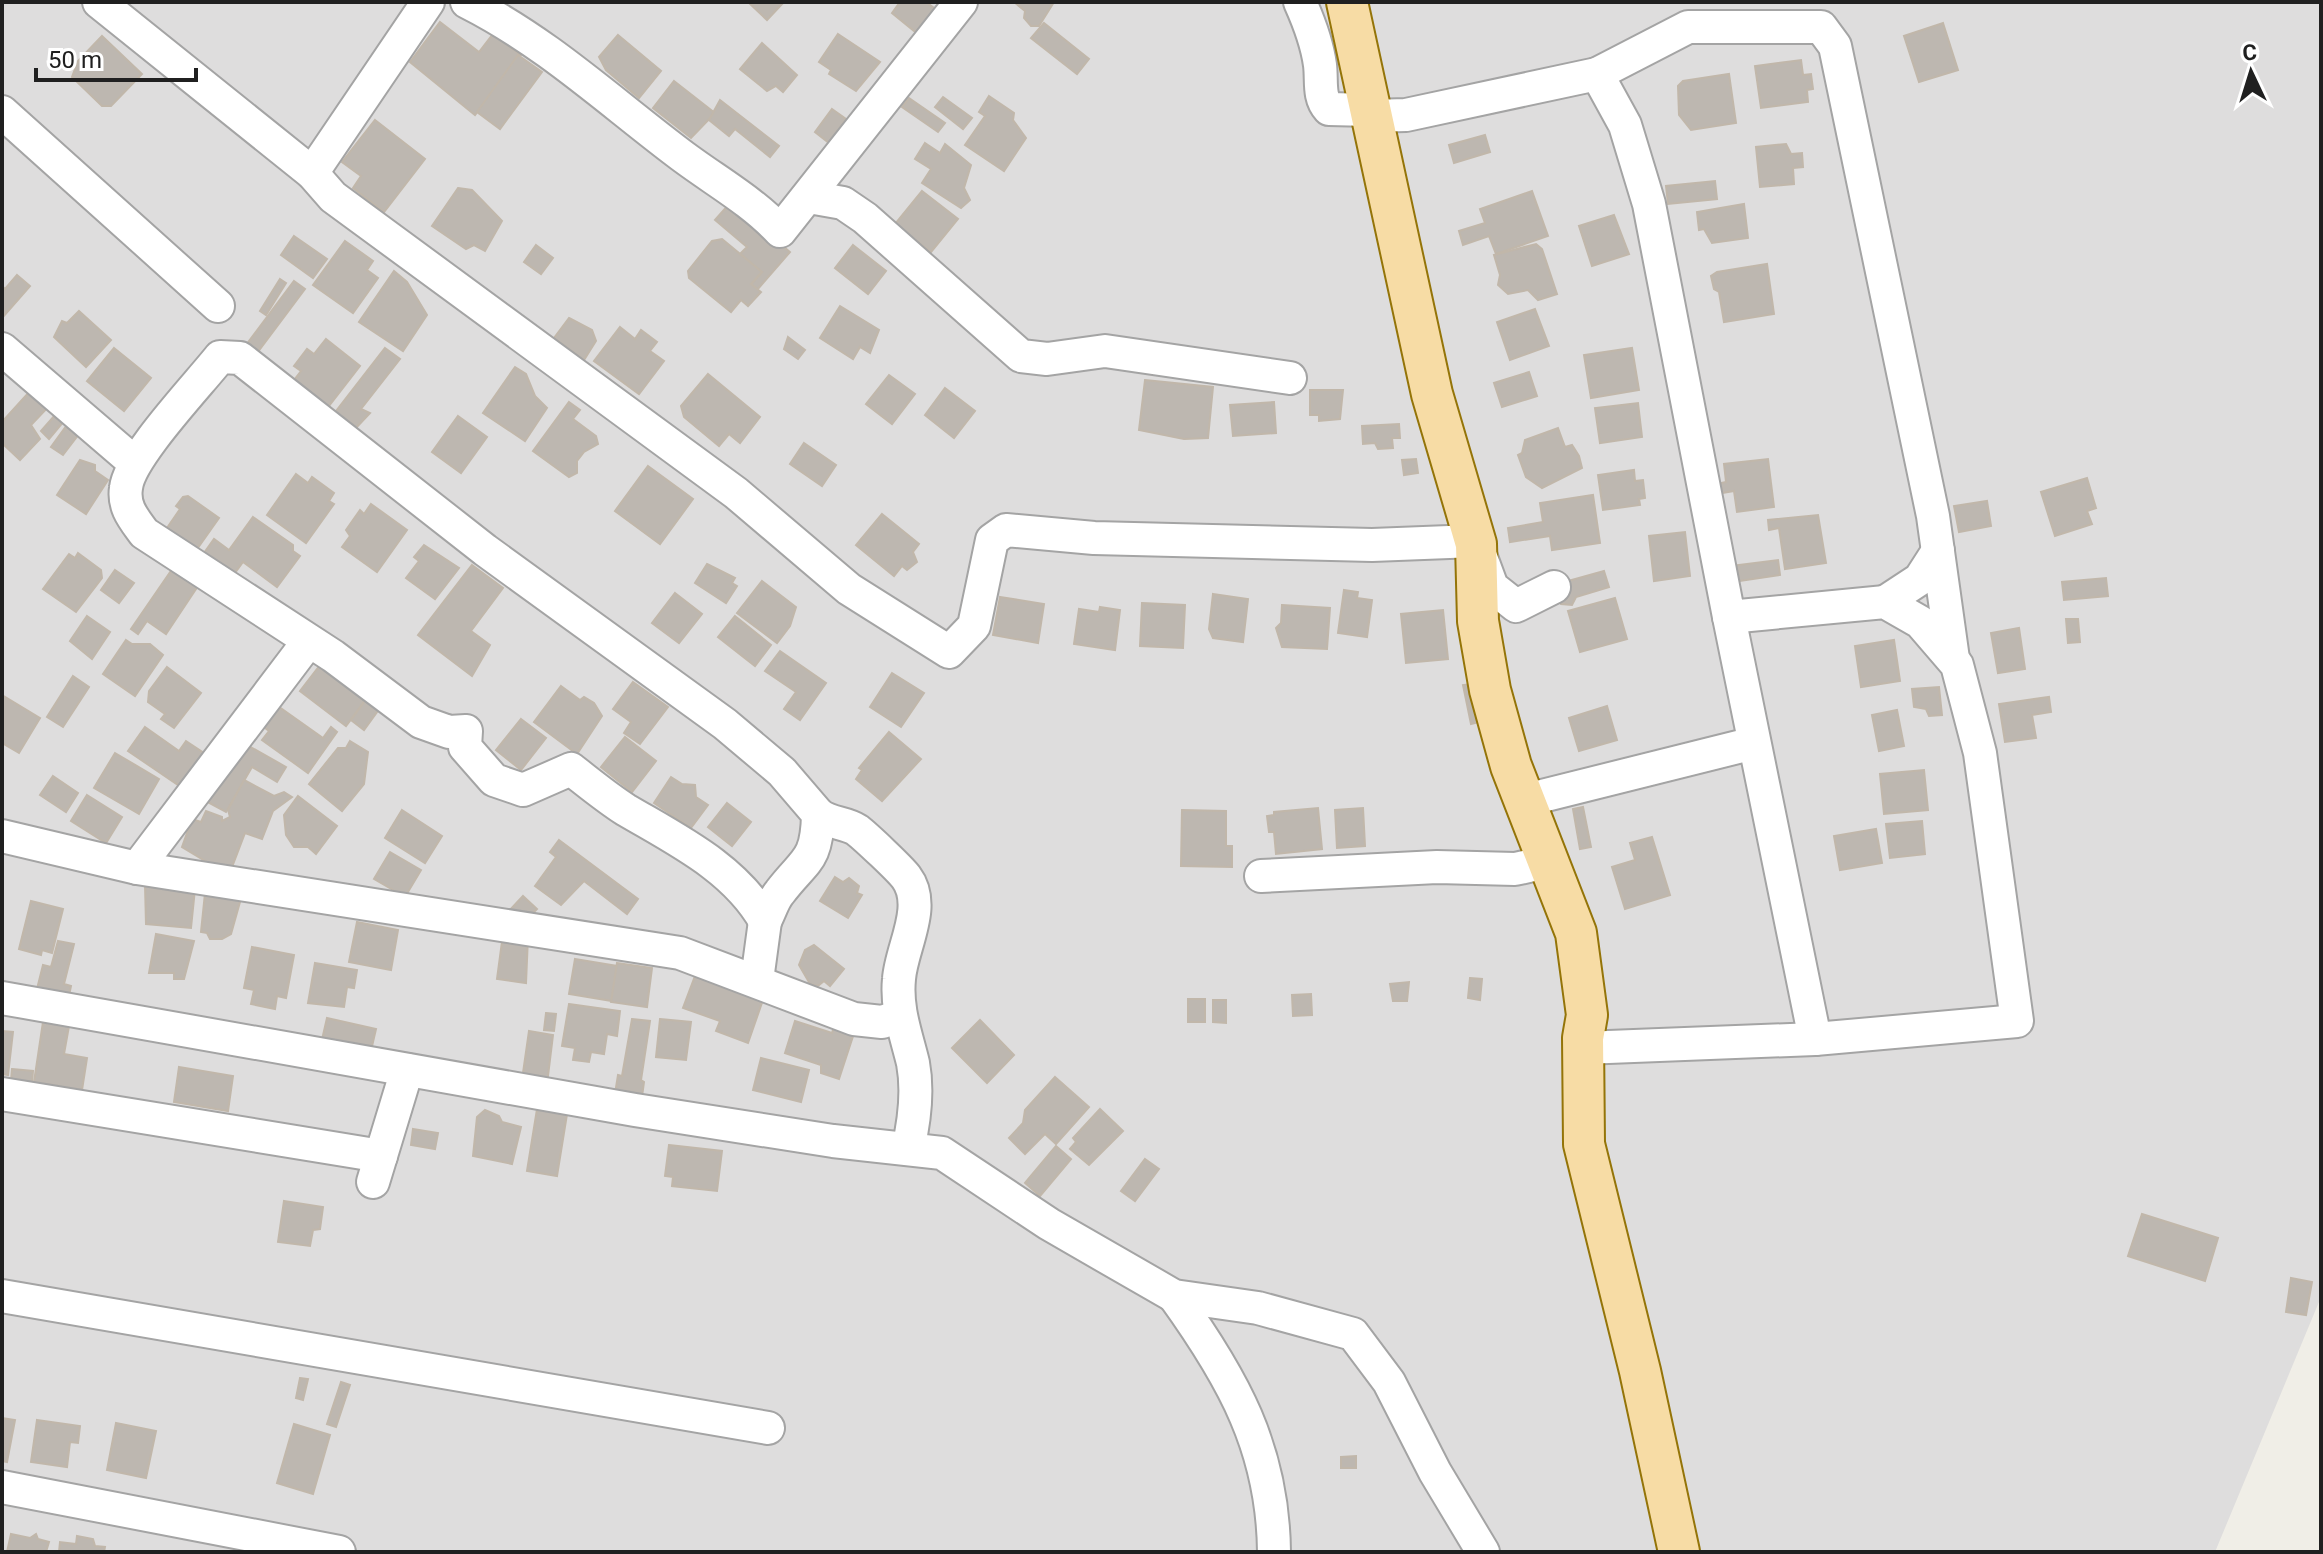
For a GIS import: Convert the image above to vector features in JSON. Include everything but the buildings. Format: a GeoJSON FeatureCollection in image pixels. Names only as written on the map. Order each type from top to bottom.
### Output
{"type":"FeatureCollection","features":[{"type":"Feature","properties":{"kind":"main road"},"geometry":{"type":"LineString","coordinates":[[1347,2],[1432,394],[1475,541],[1478,621],[1490,690],[1511,766],[1551,861],[1576,933],[1587,1015],[1583,1048],[1584,1144],[1640,1371],[1679,1552]]}},
{"type":"Feature","properties":{"kind":"street"},"geometry":{"type":"LineString","coordinates":[[99,2],[312,173],[333,197],[736,493],[849,589],[949,652],[974,626],[992,540],[1006,530],[1125,539],[1372,545],[1475,541],[1492,587],[1516,606],[1554,587]]}},
{"type":"Feature","properties":{"kind":"street"},"geometry":{"type":"LineString","coordinates":[[312,173],[428,2]]}},
{"type":"Feature","properties":{"kind":"street"},"geometry":{"type":"LineString","coordinates":[[467,2],[518,28],[678,153],[759,209],[780,231],[961,2]]}},
{"type":"Feature","properties":{"kind":"street"},"geometry":{"type":"LineString","coordinates":[[1300,2],[1320,65],[1322,102],[1329,109],[1406,115],[1597,74],[1688,27],[1821,27],[1835,46],[1938,551],[1953,659]]}},
{"type":"Feature","properties":{"kind":"street"},"geometry":{"type":"LineString","coordinates":[[1597,74],[1625,125],[1649,204],[1815,1039]]}},
{"type":"Feature","properties":{"kind":"street"},"geometry":{"type":"LineString","coordinates":[[2,112],[218,306]]}},
{"type":"Feature","properties":{"kind":"street"},"geometry":{"type":"LineString","coordinates":[[809,197],[843,203],[865,218],[1021,356],[1047,359],[1105,351],[1290,378]]}},
{"type":"Feature","properties":{"kind":"street"},"geometry":{"type":"LineString","coordinates":[[2,349],[135,463]]}},
{"type":"Feature","properties":{"kind":"street"},"geometry":{"type":"LineString","coordinates":[[765,921],[751,896],[696,852],[624,809],[571,769],[523,790],[494,780],[465,747],[466,731],[449,732],[421,722],[144,533],[127,510],[126,488],[135,463],[220,357],[240,358],[485,550],[725,724],[782,772],[827,822],[855,829],[906,877],[913,890],[913,925],[899,977],[900,1016],[914,1067],[913,1126],[908,1149]]}},
{"type":"Feature","properties":{"kind":"street"},"geometry":{"type":"LineString","coordinates":[[1729,617],[1885,602],[1920,579],[1938,551]]}},
{"type":"Feature","properties":{"kind":"street"},"geometry":{"type":"LineString","coordinates":[[1583,1048],[1815,1039],[2017,1021],[1980,753],[1957,665],[1920,622],[1885,602]]}},
{"type":"Feature","properties":{"kind":"street"},"geometry":{"type":"LineString","coordinates":[[137,868],[308,642]]}},
{"type":"Feature","properties":{"kind":"street"},"geometry":{"type":"LineString","coordinates":[[1526,800],[1754,743]]}},
{"type":"Feature","properties":{"kind":"street"},"geometry":{"type":"LineString","coordinates":[[757,980],[765,921],[779,893],[798,875],[817,843],[818,814]]}},
{"type":"Feature","properties":{"kind":"street"},"geometry":{"type":"LineString","coordinates":[[2,836],[137,868],[680,953],[854,1019],[882,1022],[900,1016]]}},
{"type":"Feature","properties":{"kind":"street"},"geometry":{"type":"LineString","coordinates":[[1261,876],[1437,867],[1515,869],[1551,861]]}},
{"type":"Feature","properties":{"kind":"street"},"geometry":{"type":"LineString","coordinates":[[2,998],[809,1137],[942,1153],[1049,1224],[1174,1296],[1258,1308],[1353,1334],[1389,1382],[1435,1472],[1483,1552]]}},
{"type":"Feature","properties":{"kind":"street"},"geometry":{"type":"LineString","coordinates":[[2,1094],[377,1169],[407,1070]]}},
{"type":"Feature","properties":{"kind":"street"},"geometry":{"type":"LineString","coordinates":[[2,1296],[768,1428]]}},
{"type":"Feature","properties":{"kind":"street"},"geometry":{"type":"LineString","coordinates":[[1174,1296],[1232,1382],[1269,1479],[1274,1552]]}},
{"type":"Feature","properties":{"kind":"street"},"geometry":{"type":"LineString","coordinates":[[2,1487],[339,1552]]}},
{"type":"Feature","properties":{"kind":"shaded area"},"geometry":{"type":"Polygon","coordinates":[[[2,2],[2321,2],[2321,1297],[2215,1552],[2,1552],[2,2]]]}}]}
